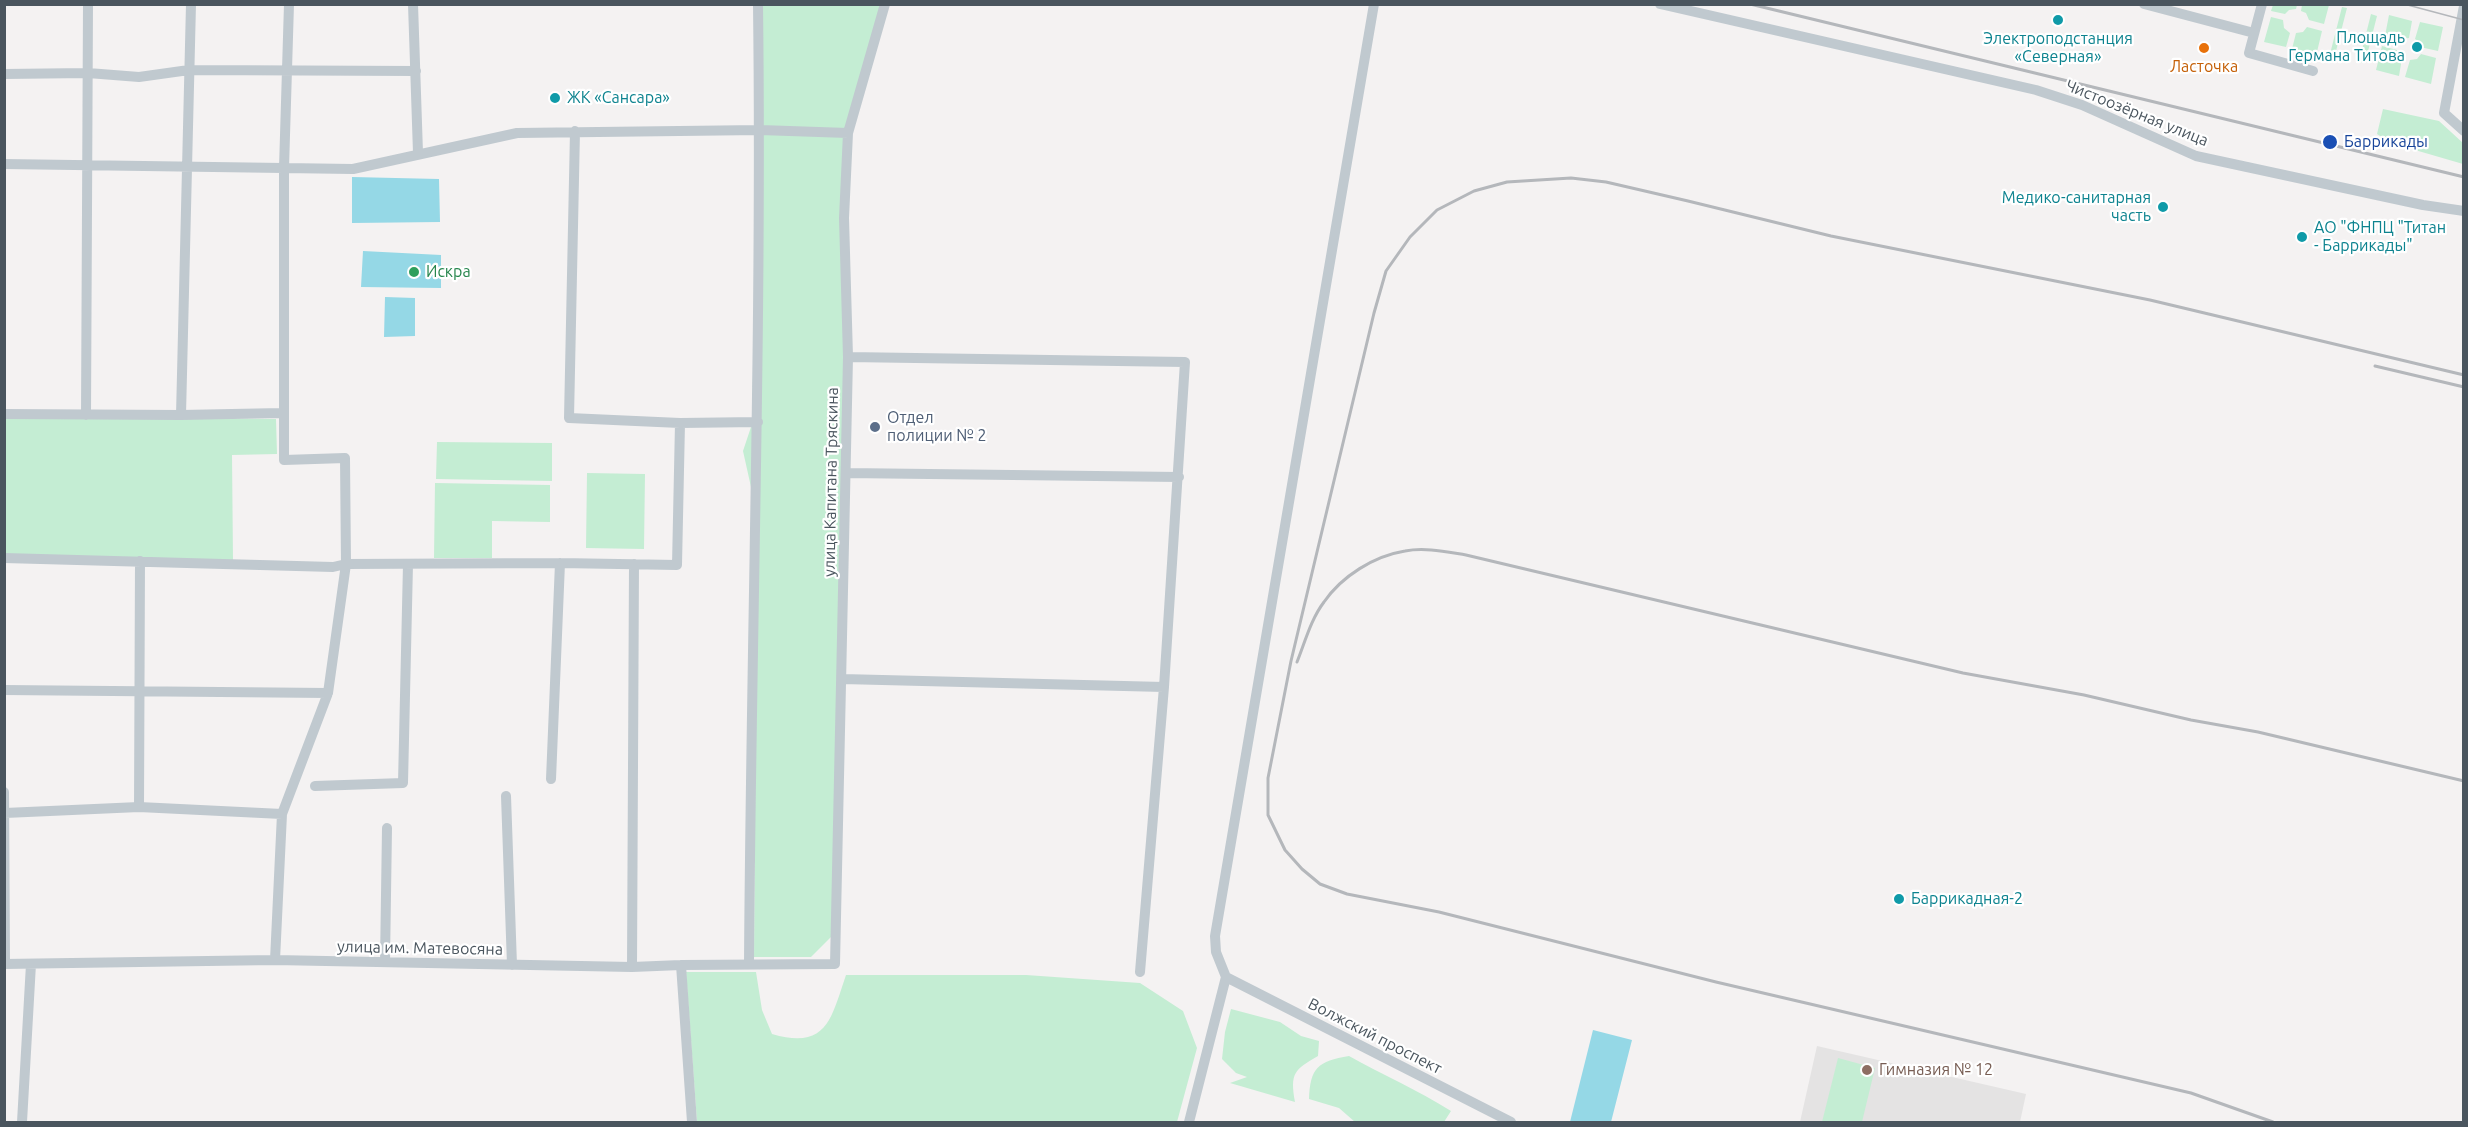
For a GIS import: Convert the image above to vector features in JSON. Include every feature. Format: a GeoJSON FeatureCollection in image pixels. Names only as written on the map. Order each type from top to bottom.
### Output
{"type":"FeatureCollection","features":[{"type":"Feature","properties":{"kind":"street"},"geometry":{"type":"LineString","coordinates":[[86,415],[88,4]]}},
{"type":"Feature","properties":{"kind":"street"},"geometry":{"type":"LineString","coordinates":[[181,415],[191,4]]}},
{"type":"Feature","properties":{"kind":"street"},"geometry":{"type":"LineString","coordinates":[[275,960],[282,814],[328,693],[346,564],[345,458],[284,460],[282,413],[284,168],[289,4]]}},
{"type":"Feature","properties":{"kind":"street"},"geometry":{"type":"LineString","coordinates":[[413,4],[418,153]]}},
{"type":"Feature","properties":{"kind":"street"},"geometry":{"type":"LineString","coordinates":[[749,964],[750,766],[758,422],[760,130],[758,4]]}},
{"type":"Feature","properties":{"kind":"street","name":"улица Капитана Тряскина"},"geometry":{"type":"LineString","coordinates":[[835,964],[848,357],[844,218],[848,133],[885,4]]}},
{"type":"Feature","properties":{"kind":"street"},"geometry":{"type":"LineString","coordinates":[[1189,1122],[1226,977],[1216,952],[1215,936],[1374,4]]}},
{"type":"Feature","properties":{"kind":"street","name":"Чистоозёрная улица"},"geometry":{"type":"LineString","coordinates":[[1660,4],[2036,90],[2082,105],[2196,156],[2422,205],[2463,211]]}},
{"type":"Feature","properties":{"kind":"street"},"geometry":{"type":"LineString","coordinates":[[2144,4],[2254,33]]}},
{"type":"Feature","properties":{"kind":"street"},"geometry":{"type":"LineString","coordinates":[[2262,4],[2249,53],[2313,71]]}},
{"type":"Feature","properties":{"kind":"street"},"geometry":{"type":"LineString","coordinates":[[2463,6],[2444,113],[2463,131]]}},
{"type":"Feature","properties":{"kind":"street"},"geometry":{"type":"LineString","coordinates":[[4,74],[88,73],[139,77],[189,70],[416,71]]}},
{"type":"Feature","properties":{"kind":"street"},"geometry":{"type":"LineString","coordinates":[[2451,119],[2463,122]]}},
{"type":"Feature","properties":{"kind":"street"},"geometry":{"type":"LineString","coordinates":[[4,164],[353,168],[517,133],[760,130],[848,133]]}},
{"type":"Feature","properties":{"kind":"street"},"geometry":{"type":"LineString","coordinates":[[575,131],[569,418],[680,423],[758,422]]}},
{"type":"Feature","properties":{"kind":"street"},"geometry":{"type":"LineString","coordinates":[[848,357],[1185,362],[1164,687],[1140,972]]}},
{"type":"Feature","properties":{"kind":"street"},"geometry":{"type":"LineString","coordinates":[[4,414],[282,413]]}},
{"type":"Feature","properties":{"kind":"street"},"geometry":{"type":"LineString","coordinates":[[4,558],[333,567],[346,564],[677,565],[680,423]]}},
{"type":"Feature","properties":{"kind":"street"},"geometry":{"type":"LineString","coordinates":[[846,473],[1179,477]]}},
{"type":"Feature","properties":{"kind":"street"},"geometry":{"type":"LineString","coordinates":[[140,561],[140,807]]}},
{"type":"Feature","properties":{"kind":"street"},"geometry":{"type":"LineString","coordinates":[[551,779],[560,563]]}},
{"type":"Feature","properties":{"kind":"street"},"geometry":{"type":"LineString","coordinates":[[315,786],[403,783],[408,564]]}},
{"type":"Feature","properties":{"kind":"street"},"geometry":{"type":"LineString","coordinates":[[632,967],[634,564]]}},
{"type":"Feature","properties":{"kind":"street"},"geometry":{"type":"LineString","coordinates":[[842,680],[1164,687]]}},
{"type":"Feature","properties":{"kind":"street"},"geometry":{"type":"LineString","coordinates":[[4,690],[328,693]]}},
{"type":"Feature","properties":{"kind":"street"},"geometry":{"type":"LineString","coordinates":[[4,792],[5,964]]}},
{"type":"Feature","properties":{"kind":"street"},"geometry":{"type":"LineString","coordinates":[[506,796],[512,965]]}},
{"type":"Feature","properties":{"kind":"street"},"geometry":{"type":"LineString","coordinates":[[5,813],[140,807],[282,814]]}},
{"type":"Feature","properties":{"kind":"street"},"geometry":{"type":"LineString","coordinates":[[385,962],[387,828]]}},
{"type":"Feature","properties":{"kind":"street","name":"улица им. Матевосяна"},"geometry":{"type":"LineString","coordinates":[[5,964],[275,960],[632,967],[835,964]]}},
{"type":"Feature","properties":{"kind":"street"},"geometry":{"type":"LineString","coordinates":[[22,1122],[31,963]]}},
{"type":"Feature","properties":{"kind":"street"},"geometry":{"type":"LineString","coordinates":[[681,965],[692,1122]]}},
{"type":"Feature","properties":{"kind":"street","name":"Волжский проспект"},"geometry":{"type":"LineString","coordinates":[[1226,977],[1511,1122]]}},
{"type":"Feature","properties":{"kind":"shaded area","name":"Гимназия № 12"},"geometry":{"type":"Polygon","coordinates":[[[1817,1046],[2026,1094],[2020,1122],[1800,1122],[1817,1046]]]}},
{"type":"Feature","properties":{"kind":"green space"},"geometry":{"type":"Polygon","coordinates":[[[2273,4],[2297,5],[2296,9],[2289,10],[2285,14],[2271,11],[2273,4]]]}},
{"type":"Feature","properties":{"kind":"green space"},"geometry":{"type":"Polygon","coordinates":[[[760,5],[880,5],[845,134],[845,357],[833,935],[811,957],[754,957],[757,514],[743,451],[752,424],[760,5]]]}},
{"type":"Feature","properties":{"kind":"green space"},"geometry":{"type":"Polygon","coordinates":[[[2302,5],[2329,5],[2324,24],[2309,20],[2306,13],[2301,11],[2302,5]]]}},
{"type":"Feature","properties":{"kind":"green space"},"geometry":{"type":"Polygon","coordinates":[[[2342,7],[2347,8],[2335,55],[2330,54],[2342,7]]]}},
{"type":"Feature","properties":{"kind":"green space"},"geometry":{"type":"Polygon","coordinates":[[[2371,14],[2377,16],[2365,63],[2359,62],[2371,14]]]}},
{"type":"Feature","properties":{"kind":"green space"},"geometry":{"type":"Polygon","coordinates":[[[2389,15],[2412,21],[2409,38],[2402,39],[2399,44],[2384,41],[2389,15]]]}},
{"type":"Feature","properties":{"kind":"green space"},"geometry":{"type":"Polygon","coordinates":[[[2271,17],[2283,20],[2284,28],[2290,33],[2286,47],[2264,42],[2271,17]]]}},
{"type":"Feature","properties":{"kind":"green space"},"geometry":{"type":"Polygon","coordinates":[[[2420,22],[2443,27],[2438,51],[2420,47],[2420,42],[2415,39],[2420,22]]]}},
{"type":"Feature","properties":{"kind":"green space"},"geometry":{"type":"Polygon","coordinates":[[[2307,27],[2322,31],[2316,56],[2292,49],[2296,33],[2303,32],[2307,27]]]}},
{"type":"Feature","properties":{"kind":"green space"},"geometry":{"type":"Polygon","coordinates":[[[2382,46],[2397,50],[2398,55],[2402,58],[2399,76],[2376,70],[2382,46]]]}},
{"type":"Feature","properties":{"kind":"green space"},"geometry":{"type":"Polygon","coordinates":[[[2421,54],[2436,58],[2431,84],[2405,77],[2410,60],[2417,59],[2421,54]]]}},
{"type":"Feature","properties":{"kind":"green space"},"geometry":{"type":"Polygon","coordinates":[[[2383,109],[2439,121],[2463,143],[2463,164],[2391,143],[2377,134],[2383,109]]]}},
{"type":"Feature","properties":{"kind":"green space"},"geometry":{"type":"Polygon","coordinates":[[[5,416],[276,419],[277,454],[232,455],[233,561],[5,556],[5,416]]]}},
{"type":"Feature","properties":{"kind":"green space"},"geometry":{"type":"Polygon","coordinates":[[[437,442],[552,443],[552,481],[436,479],[437,442]]]}},
{"type":"Feature","properties":{"kind":"green space"},"geometry":{"type":"Polygon","coordinates":[[[587,473],[645,474],[644,549],[586,548],[587,473]]]}},
{"type":"Feature","properties":{"kind":"green space"},"geometry":{"type":"Polygon","coordinates":[[[435,483],[550,485],[550,522],[492,521],[492,558],[434,558],[435,483]]]}},
{"type":"Feature","properties":{"kind":"green space"},"geometry":{"type":"Polygon","coordinates":[[[686,972],[756,972],[762,1010],[772,1034],[790,1038],[805,1038],[816,1034],[824,1027],[836,1005],[846,975],[1026,975],[1140,983],[1183,1011],[1197,1048],[1177,1122],[697,1122],[686,972]]]}},
{"type":"Feature","properties":{"kind":"green space"},"geometry":{"type":"Polygon","coordinates":[[[1231,1009],[1280,1022],[1301,1036],[1319,1041],[1318,1056],[1299,1069],[1294,1078],[1295,1102],[1230,1083],[1247,1077],[1236,1073],[1222,1059],[1225,1032],[1231,1009]]]}},
{"type":"Feature","properties":{"kind":"green space"},"geometry":{"type":"Polygon","coordinates":[[[1349,1056],[1451,1111],[1444,1122],[1355,1122],[1339,1108],[1309,1099],[1311,1080],[1318,1068],[1330,1060],[1349,1056]]]}},
{"type":"Feature","properties":{"kind":"green space"},"geometry":{"type":"Polygon","coordinates":[[[1838,1058],[1875,1068],[1862,1122],[1822,1122],[1838,1058]]]}},
{"type":"Feature","properties":{"kind":"water","name":"Искра"},"geometry":{"type":"Polygon","coordinates":[[[352,177],[439,179],[440,222],[352,223],[352,177]]]}},
{"type":"Feature","properties":{"kind":"water","name":"Искра"},"geometry":{"type":"Polygon","coordinates":[[[363,251],[441,255],[441,288],[361,287],[363,251]]]}},
{"type":"Feature","properties":{"kind":"water","name":"Искра"},"geometry":{"type":"Polygon","coordinates":[[[385,297],[415,298],[415,336],[384,337],[385,297]]]}},
{"type":"Feature","properties":{"kind":"water"},"geometry":{"type":"Polygon","coordinates":[[[1593,1030],[1632,1040],[1611,1122],[1570,1122],[1593,1030]]]}},
{"type":"Feature","properties":{"kind":"tram line"},"geometry":{"type":"LineString","coordinates":[[2404,4],[2464,20]]}},
{"type":"Feature","properties":{"kind":"railway"},"geometry":{"type":"LineString","coordinates":[[1750,4],[2464,177]]}},
{"type":"Feature","properties":{"kind":"railway"},"geometry":{"type":"LineString","coordinates":[[2273,1122],[2191,1093],[1716,982],[1439,912],[1347,894],[1320,884],[1302,869],[1285,850],[1268,815],[1268,778],[1291,661],[1374,313],[1386,271],[1410,237],[1437,210],[1474,191],[1507,182],[1571,178],[1606,182],[1831,236],[2150,300],[2464,375]]}},
{"type":"Feature","properties":{"kind":"railway"},"geometry":{"type":"LineString","coordinates":[[2375,366],[2464,387]]}},
{"type":"Feature","properties":{"kind":"railway"},"geometry":{"type":"LineString","coordinates":[[1297,662],[1319,609],[1331,593],[1349,576],[1382,557],[1413,550],[1436,550],[1466,555],[1963,673],[2084,695],[2191,720],[2258,732],[2464,781]]}},
{"type":"Feature","properties":{"kind":"place","name":"Электроподстанция «Северная»"},"geometry":{"type":"Point","coordinates":[2058,20]}},
{"type":"Feature","properties":{"kind":"place","name":"Площадь Германа Титова"},"geometry":{"type":"Point","coordinates":[2417,47]}},
{"type":"Feature","properties":{"kind":"place","name":"Ласточка"},"geometry":{"type":"Point","coordinates":[2204,48]}},
{"type":"Feature","properties":{"kind":"place","name":"ЖК «Сансара»"},"geometry":{"type":"Point","coordinates":[555,98]}},
{"type":"Feature","properties":{"kind":"place","name":"Баррикады"},"geometry":{"type":"Point","coordinates":[2330,142]}},
{"type":"Feature","properties":{"kind":"place","name":"Медико-санитарная часть"},"geometry":{"type":"Point","coordinates":[2163,207]}},
{"type":"Feature","properties":{"kind":"place","name":"АО \"ФНПЦ \"Титан - Баррикады\""},"geometry":{"type":"Point","coordinates":[2302,237]}},
{"type":"Feature","properties":{"kind":"place","name":"Искра"},"geometry":{"type":"Point","coordinates":[414,272]}},
{"type":"Feature","properties":{"kind":"place","name":"Отдел полиции № 2"},"geometry":{"type":"Point","coordinates":[875,427]}},
{"type":"Feature","properties":{"kind":"place","name":"Баррикадная-2"},"geometry":{"type":"Point","coordinates":[1899,899]}},
{"type":"Feature","properties":{"kind":"place","name":"Гимназия № 12"},"geometry":{"type":"Point","coordinates":[1867,1070]}}]}
